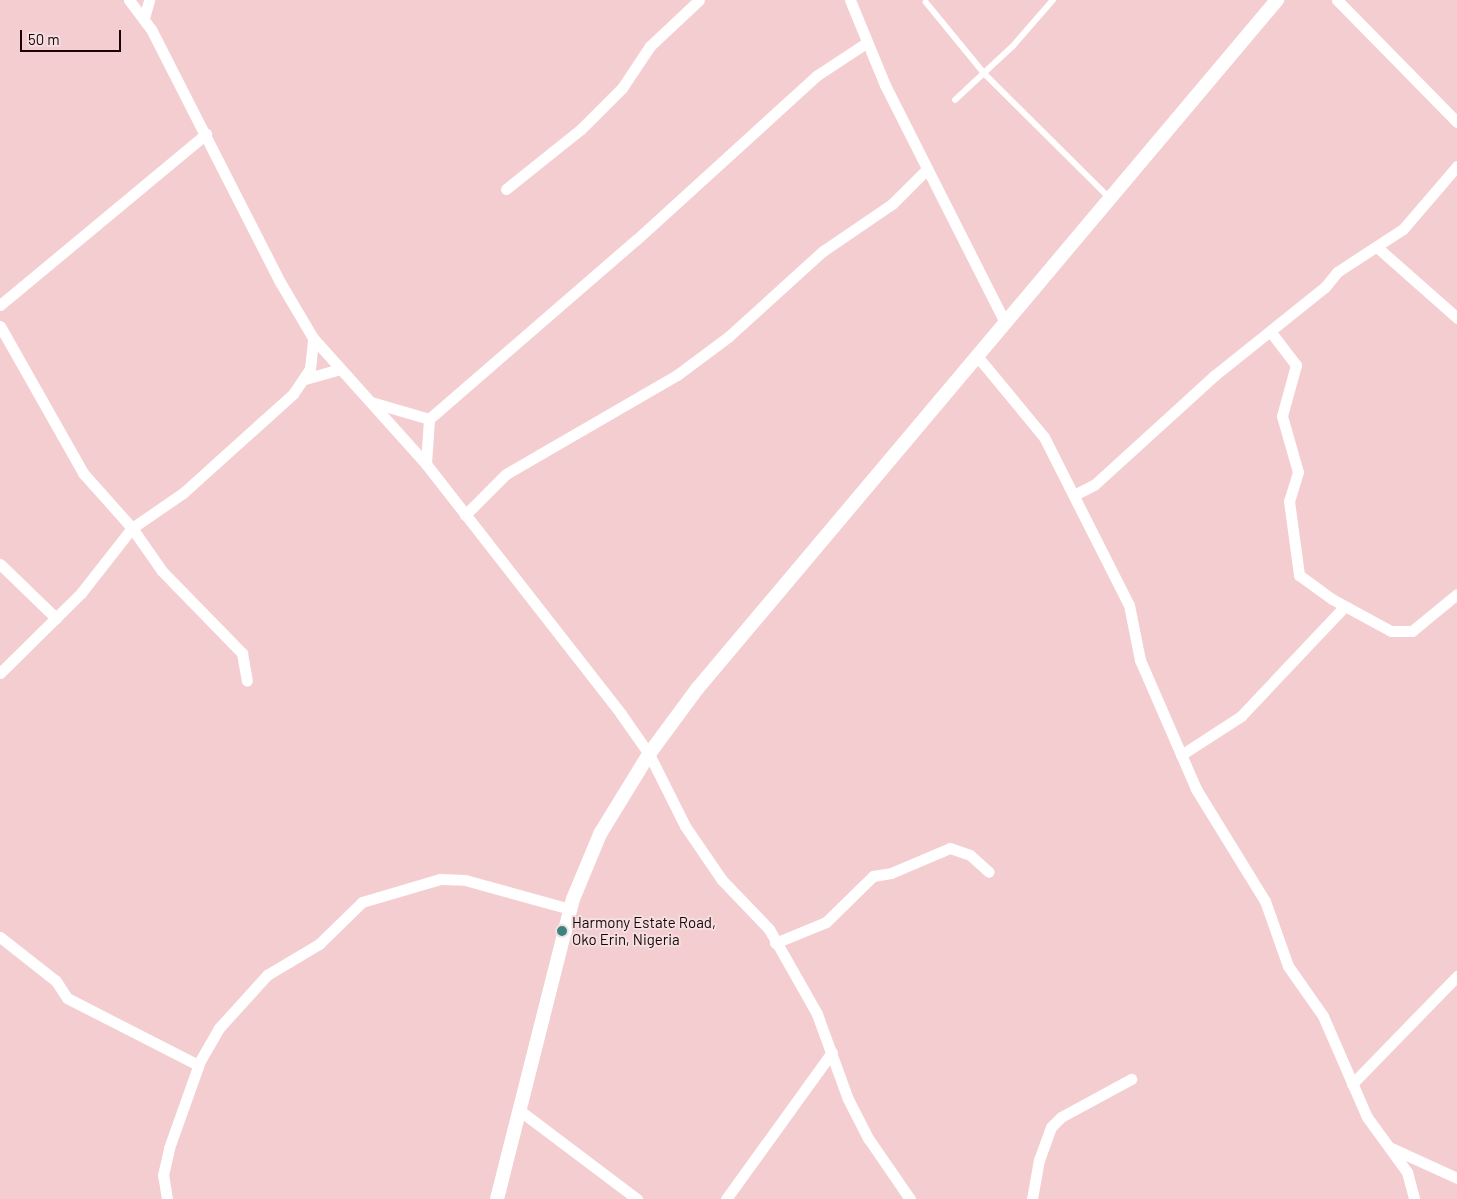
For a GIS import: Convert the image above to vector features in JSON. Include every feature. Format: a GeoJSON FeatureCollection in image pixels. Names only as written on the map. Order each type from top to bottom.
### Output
{"type":"FeatureCollection","features":[{"type":"Feature","properties":{"kind":"street"},"geometry":{"type":"LineString","coordinates":[[129,0],[144,18],[206,134],[280,282],[313,338],[339,370],[426,464],[648,754],[685,826],[722,880],[758,916],[776,943],[816,1014],[832,1052],[848,1099],[868,1138],[910,1199]]}},
{"type":"Feature","properties":{"kind":"street"},"geometry":{"type":"LineString","coordinates":[[144,18],[149,0]]}},
{"type":"Feature","properties":{"kind":"street"},"geometry":{"type":"LineString","coordinates":[[506,190],[581,129],[622,88],[650,46],[699,0]]}},
{"type":"Feature","properties":{"kind":"street"},"geometry":{"type":"LineString","coordinates":[[850,0],[866,42],[926,170],[1005,323]]}},
{"type":"Feature","properties":{"kind":"street"},"geometry":{"type":"LineString","coordinates":[[497,1199],[570,910],[600,834],[648,754],[697,689],[1111,199],[1276,0]]}},
{"type":"Feature","properties":{"kind":"street"},"geometry":{"type":"LineString","coordinates":[[1337,0],[1457,122]]}},
{"type":"Feature","properties":{"kind":"street"},"geometry":{"type":"LineString","coordinates":[[426,464],[429,419],[636,240],[816,76],[866,42]]}},
{"type":"Feature","properties":{"kind":"street"},"geometry":{"type":"LineString","coordinates":[[1,302],[206,134]]}},
{"type":"Feature","properties":{"kind":"street"},"geometry":{"type":"LineString","coordinates":[[1074,495],[1094,485],[1207,381],[1270,331],[1338,272],[1378,248],[1403,229],[1457,166]]}},
{"type":"Feature","properties":{"kind":"street"},"geometry":{"type":"LineString","coordinates":[[465,515],[506,474],[677,375],[728,337],[823,251],[892,204],[926,170]]}},
{"type":"Feature","properties":{"kind":"street"},"geometry":{"type":"LineString","coordinates":[[1378,248],[1457,318]]}},
{"type":"Feature","properties":{"kind":"street"},"geometry":{"type":"LineString","coordinates":[[0,326],[83,473],[132,528],[162,571],[242,653],[247,681]]}},
{"type":"Feature","properties":{"kind":"street"},"geometry":{"type":"LineString","coordinates":[[1270,331],[1296,365],[1282,416],[1298,472],[1290,501],[1296,564],[1306,583],[1391,631],[1412,631],[1457,594]]}},
{"type":"Feature","properties":{"kind":"street"},"geometry":{"type":"LineString","coordinates":[[306,379],[313,358],[313,338]]}},
{"type":"Feature","properties":{"kind":"street"},"geometry":{"type":"LineString","coordinates":[[977,356],[1044,437],[1129,605],[1140,660],[1196,789],[1265,901],[1288,966],[1323,1016],[1352,1084],[1388,1146],[1407,1172],[1414,1199]]}},
{"type":"Feature","properties":{"kind":"street"},"geometry":{"type":"LineString","coordinates":[[0,673],[81,593],[132,528],[183,493],[306,379],[339,370]]}},
{"type":"Feature","properties":{"kind":"street"},"geometry":{"type":"LineString","coordinates":[[368,401],[429,419]]}},
{"type":"Feature","properties":{"kind":"street"},"geometry":{"type":"LineString","coordinates":[[0,564],[56,618]]}},
{"type":"Feature","properties":{"kind":"street"},"geometry":{"type":"LineString","coordinates":[[1181,755],[1241,716],[1345,606]]}},
{"type":"Feature","properties":{"kind":"street"},"geometry":{"type":"LineString","coordinates":[[776,943],[826,922],[873,876],[891,873],[950,848],[970,855],[989,872]]}},
{"type":"Feature","properties":{"kind":"street"},"geometry":{"type":"LineString","coordinates":[[168,1198],[169,1148],[198,1065],[238,1004],[268,975],[319,944],[362,902],[440,879],[465,880],[570,910]]}},
{"type":"Feature","properties":{"kind":"street"},"geometry":{"type":"LineString","coordinates":[[0,937],[56,981],[68,998],[198,1065]]}},
{"type":"Feature","properties":{"kind":"street"},"geometry":{"type":"LineString","coordinates":[[1352,1084],[1457,976]]}},
{"type":"Feature","properties":{"kind":"street"},"geometry":{"type":"LineString","coordinates":[[726,1199],[832,1052]]}},
{"type":"Feature","properties":{"kind":"street"},"geometry":{"type":"LineString","coordinates":[[1032,1199],[1039,1160],[1051,1128],[1061,1117],[1131,1079]]}},
{"type":"Feature","properties":{"kind":"street"},"geometry":{"type":"LineString","coordinates":[[519,1110],[637,1199]]}},
{"type":"Feature","properties":{"kind":"street"},"geometry":{"type":"LineString","coordinates":[[1388,1146],[1457,1178]]}},
{"type":"Feature","properties":{"kind":"lane"},"geometry":{"type":"LineString","coordinates":[[955,100],[985,74],[1054,0]]}},
{"type":"Feature","properties":{"kind":"lane"},"geometry":{"type":"LineString","coordinates":[[926,2],[985,74],[1111,199]]}},
{"type":"Feature","properties":{"kind":"place","name":"Harmony Estate Road, Oko Erin, Nigeria"},"geometry":{"type":"Point","coordinates":[562,931]}}]}
